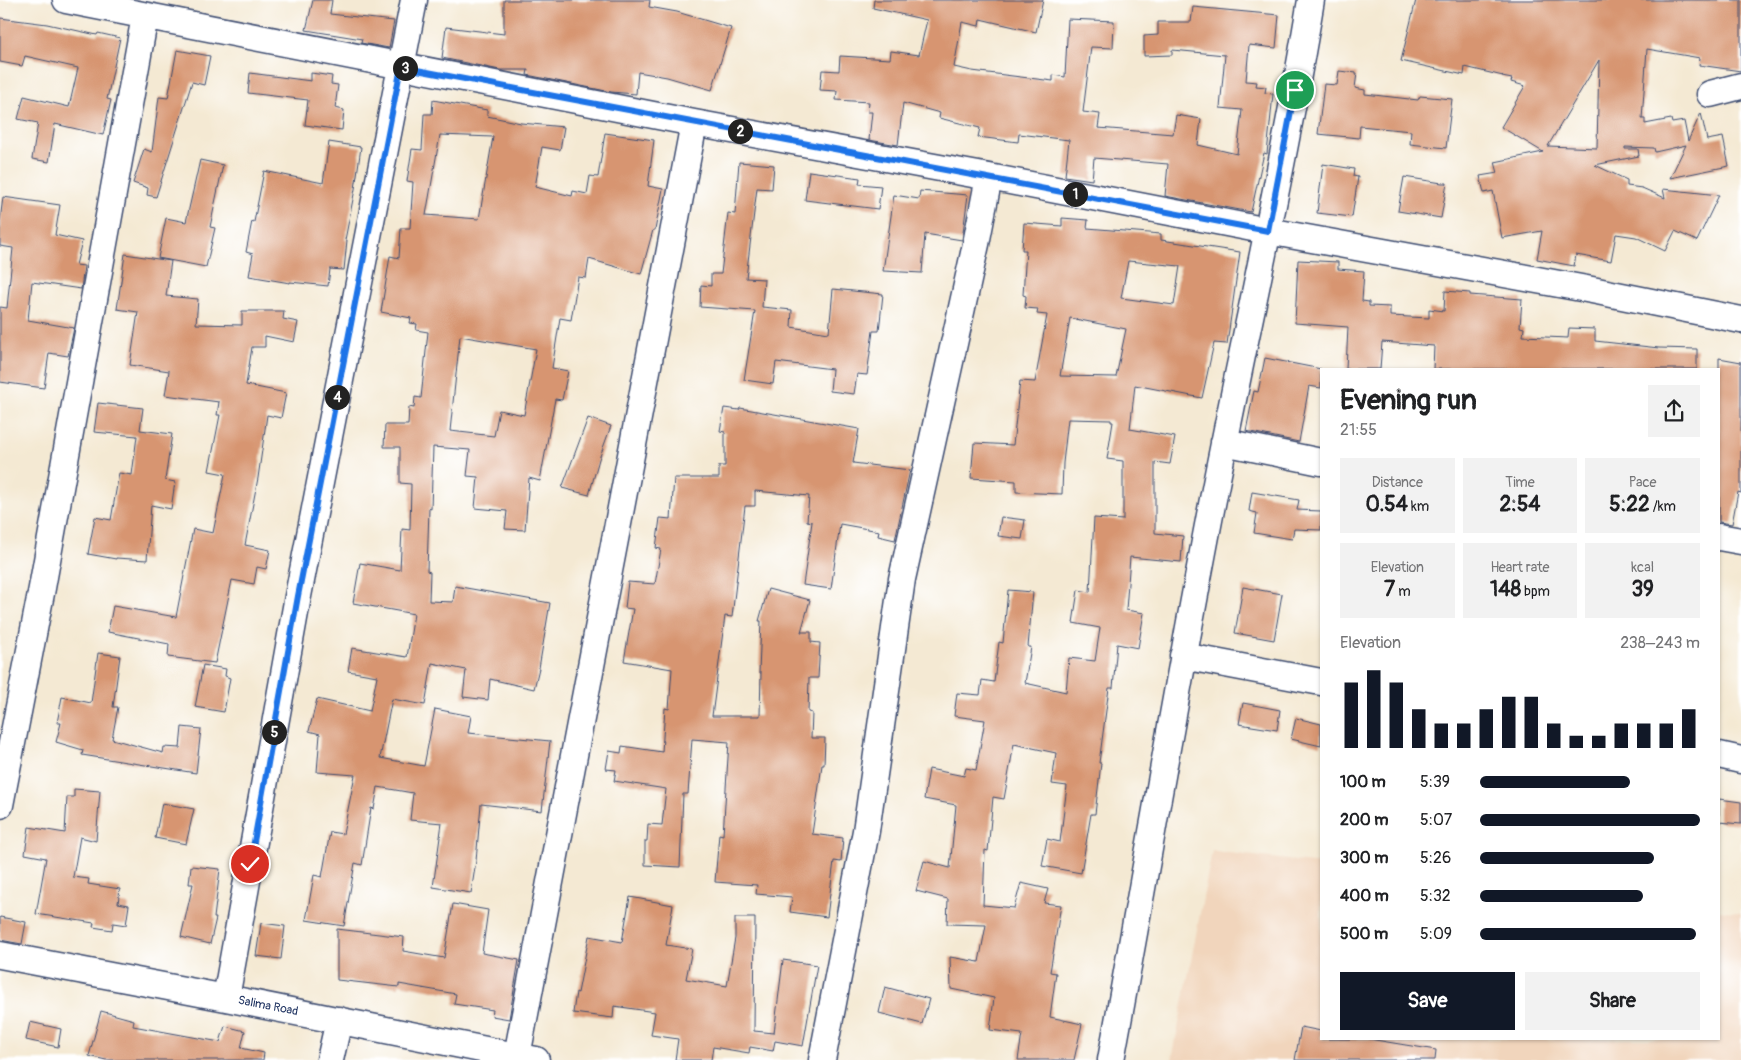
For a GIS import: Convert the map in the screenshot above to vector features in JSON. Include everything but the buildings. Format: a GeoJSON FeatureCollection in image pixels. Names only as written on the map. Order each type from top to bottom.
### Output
{"type":"FeatureCollection","features":[{"type":"Feature","properties":{"kind":"street"},"geometry":{"type":"LineString","coordinates":[[66,0],[694,123],[1592,290],[1741,320]]}},
{"type":"Feature","properties":{"kind":"street"},"geometry":{"type":"LineString","coordinates":[[226,998],[298,596],[414,0]]}},
{"type":"Feature","properties":{"kind":"street"},"geometry":{"type":"LineString","coordinates":[[1111,1060],[1183,656],[1224,442],[1268,231],[1311,0]]}},
{"type":"Feature","properties":{"kind":"street"},"geometry":{"type":"LineString","coordinates":[[0,805],[42,588],[145,16]]}},
{"type":"Feature","properties":{"kind":"street"},"geometry":{"type":"LineString","coordinates":[[1710,94],[1741,86]]}},
{"type":"Feature","properties":{"kind":"street"},"geometry":{"type":"LineString","coordinates":[[526,1058],[694,123]]}},
{"type":"Feature","properties":{"kind":"street"},"geometry":{"type":"LineString","coordinates":[[822,1060],[866,831],[902,579],[989,177]]}},
{"type":"Feature","properties":{"kind":"street"},"geometry":{"type":"LineString","coordinates":[[1224,442],[1320,462]]}},
{"type":"Feature","properties":{"kind":"street"},"geometry":{"type":"LineString","coordinates":[[1720,536],[1741,540]]}},
{"type":"Feature","properties":{"kind":"street"},"geometry":{"type":"LineString","coordinates":[[1183,656],[1320,682]]}},
{"type":"Feature","properties":{"kind":"street"},"geometry":{"type":"LineString","coordinates":[[1720,756],[1741,760]]}},
{"type":"Feature","properties":{"kind":"street","name":"Salima Road"},"geometry":{"type":"LineString","coordinates":[[0,955],[526,1058]]}},
{"type":"Feature","properties":{"kind":"street"},"geometry":{"type":"LineString","coordinates":[[330,1060],[338,1020]]}},
{"type":"Feature","properties":{"kind":"shaded area"},"geometry":{"type":"Polygon","coordinates":[[[1212,851],[1320,864],[1320,1040],[1720,1040],[1720,910],[1741,913],[1741,1060],[1172,1060],[1212,851]]]}},
{"type":"Feature","properties":{"kind":"route"},"geometry":{"type":"LineString","coordinates":[[250,864],[298,596],[401,67],[1268,231],[1295,90]]}}]}
